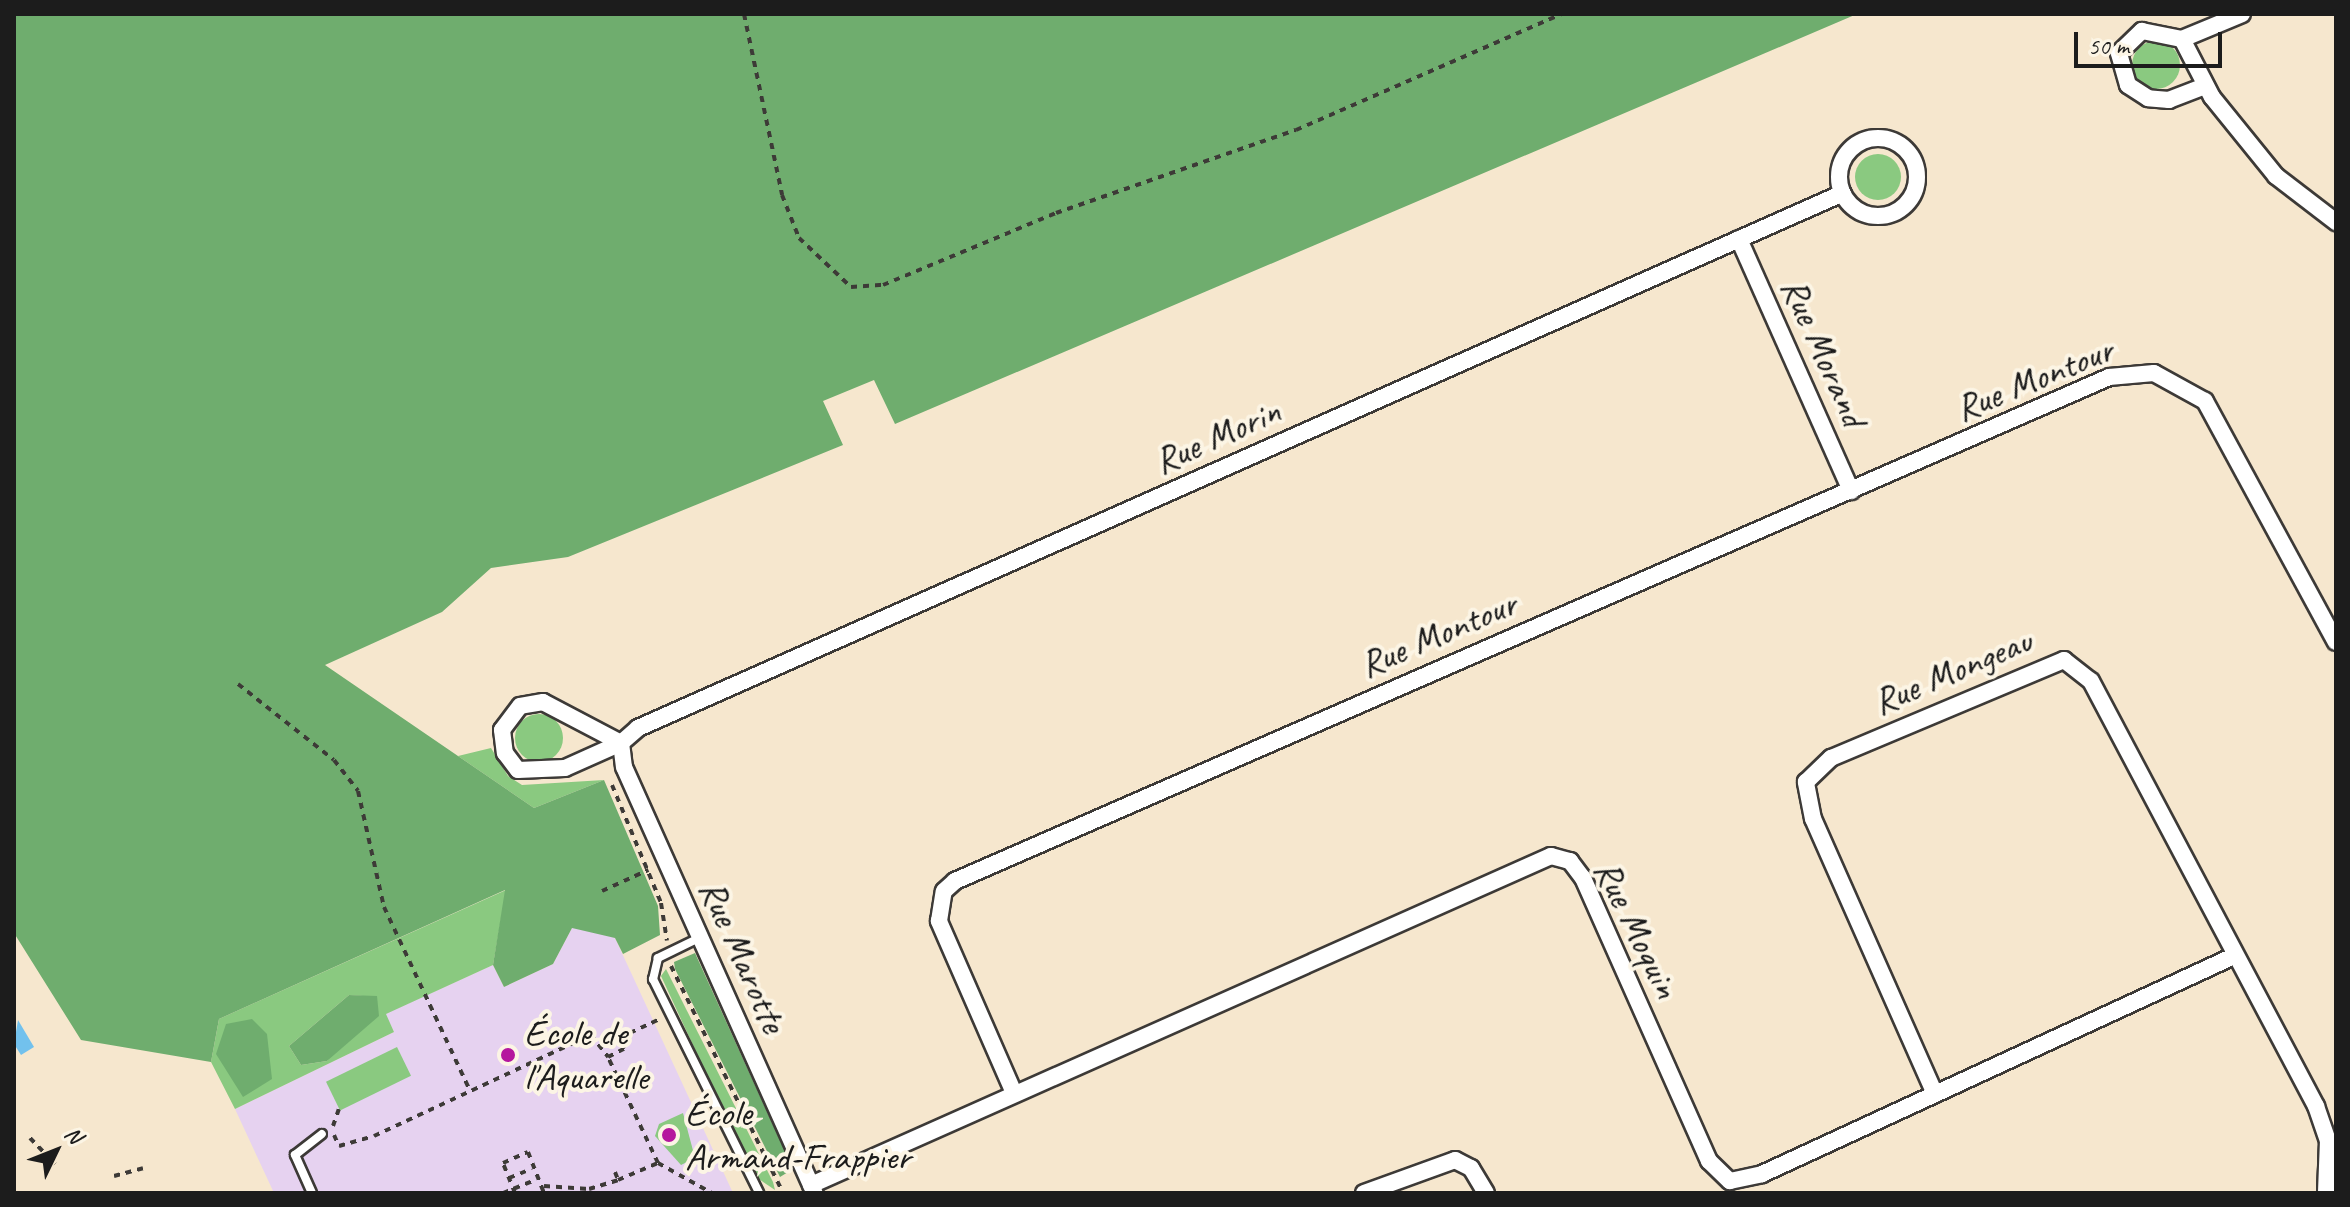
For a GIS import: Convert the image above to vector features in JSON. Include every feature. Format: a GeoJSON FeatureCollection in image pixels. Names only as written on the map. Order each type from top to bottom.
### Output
{"type":"FeatureCollection","features":[{"type":"Feature","properties":{"kind":"street"},"geometry":{"type":"LineString","coordinates":[[2205,86],[2161,100],[2136,93],[2121,75],[2119,53],[2142,31],[2182,39],[2242,14]]}},
{"type":"Feature","properties":{"kind":"street"},"geometry":{"type":"LineString","coordinates":[[2182,39],[2205,86],[2284,185],[2336,222]]}},
{"type":"Feature","properties":{"kind":"street"},"geometry":{"type":"LineString","coordinates":[[1887,139],[1914,162],[1916,188],[1888,215],[1861,212],[1843,193],[1840,169],[1863,141],[1887,139]]}},
{"type":"Feature","properties":{"kind":"street","name":"Rue Morin"},"geometry":{"type":"LineString","coordinates":[[621,743],[543,702],[520,706],[502,730],[508,760],[532,775],[621,743],[638,728],[1843,193]]}},
{"type":"Feature","properties":{"kind":"street","name":"Rue Morand"},"geometry":{"type":"LineString","coordinates":[[1739,239],[1851,491]]}},
{"type":"Feature","properties":{"kind":"street","name":"Rue Montour"},"geometry":{"type":"LineString","coordinates":[[1014,1093],[939,921],[944,891],[955,881],[2109,377],[2166,376],[2214,413],[2336,642]]}},
{"type":"Feature","properties":{"kind":"street","name":"Rue Mongeau"},"geometry":{"type":"LineString","coordinates":[[1935,1094],[1808,804],[1809,773],[1831,758],[2050,662],[2074,663],[2091,681],[2325,1127],[2326,1193]]}},
{"type":"Feature","properties":{"kind":"street","name":"Rue Marotte"},"geometry":{"type":"LineString","coordinates":[[621,743],[624,767],[808,1190]]}},
{"type":"Feature","properties":{"kind":"street","name":"Rue Moquin"},"geometry":{"type":"LineString","coordinates":[[808,1190],[1014,1093],[1551,856],[1570,861],[1583,878],[1721,1177],[1750,1179],[2234,956]]}},
{"type":"Feature","properties":{"kind":"street"},"geometry":{"type":"LineString","coordinates":[[1364,1193],[1455,1160],[1471,1168],[1486,1193]]}},
{"type":"Feature","properties":{"kind":"lane"},"geometry":{"type":"LineString","coordinates":[[699,938],[663,954],[652,974],[759,1193]]}},
{"type":"Feature","properties":{"kind":"lane"},"geometry":{"type":"LineString","coordinates":[[312,1193],[295,1155],[327,1132]]}},
{"type":"Feature","properties":{"kind":"path"},"geometry":{"type":"LineString","coordinates":[[744,14],[782,195],[799,238],[851,287],[883,285],[1056,213],[1296,130],[1562,14]]}},
{"type":"Feature","properties":{"kind":"path"},"geometry":{"type":"LineString","coordinates":[[238,684],[334,760],[358,791],[384,907],[470,1091]]}},
{"type":"Feature","properties":{"kind":"path","name":"Rue Marotte"},"geometry":{"type":"LineString","coordinates":[[613,783],[648,870],[667,940]]}},
{"type":"Feature","properties":{"kind":"path"},"geometry":{"type":"LineString","coordinates":[[602,891],[648,870]]}},
{"type":"Feature","properties":{"kind":"path","name":"Rue Marotte"},"geometry":{"type":"LineString","coordinates":[[670,962],[783,1193]]}},
{"type":"Feature","properties":{"kind":"path"},"geometry":{"type":"LineString","coordinates":[[608,1057],[624,1049],[619,1038],[659,1020]]}},
{"type":"Feature","properties":{"kind":"path"},"geometry":{"type":"LineString","coordinates":[[339,1109],[327,1132],[339,1146],[470,1091],[591,1035],[608,1057],[658,1163],[712,1193]]}},
{"type":"Feature","properties":{"kind":"path"},"geometry":{"type":"LineString","coordinates":[[30,1138],[55,1164]]}},
{"type":"Feature","properties":{"kind":"path"},"geometry":{"type":"LineString","coordinates":[[515,1192],[503,1163],[514,1155],[528,1152],[531,1169],[543,1186],[589,1189],[658,1163]]}},
{"type":"Feature","properties":{"kind":"path"},"geometry":{"type":"LineString","coordinates":[[667,1167],[669,1156]]}},
{"type":"Feature","properties":{"kind":"path"},"geometry":{"type":"LineString","coordinates":[[114,1176],[143,1168]]}},
{"type":"Feature","properties":{"kind":"path"},"geometry":{"type":"LineString","coordinates":[[509,1178],[531,1169]]}},
{"type":"Feature","properties":{"kind":"path"},"geometry":{"type":"LineString","coordinates":[[615,1172],[618,1180]]}},
{"type":"Feature","properties":{"kind":"path"},"geometry":{"type":"LineString","coordinates":[[778,1183],[790,1177]]}},
{"type":"Feature","properties":{"kind":"path"},"geometry":{"type":"LineString","coordinates":[[503,1193],[515,1192],[536,1180]]}},
{"type":"Feature","properties":{"kind":"path"},"geometry":{"type":"LineString","coordinates":[[543,1186],[544,1193]]}},
{"type":"Feature","properties":{"kind":"shaded area","name":"École de l'Aquarelle"},"geometry":{"type":"Polygon","coordinates":[[[583,925],[615,938],[733,1193],[274,1193],[235,1109],[394,1032],[385,1014],[493,965],[504,987],[553,964],[572,928],[583,925]]]}},
{"type":"Feature","properties":{"kind":"green space"},"geometry":{"type":"Polygon","coordinates":[[[14,14],[1857,14],[895,424],[874,380],[823,401],[843,445],[568,557],[491,568],[442,612],[325,665],[534,808],[604,780],[658,906],[660,935],[623,954],[615,938],[572,928],[553,964],[504,987],[493,965],[505,890],[219,1019],[211,1062],[81,1040],[14,933],[14,14]]]}},
{"type":"Feature","properties":{"kind":"green space"},"geometry":{"type":"Polygon","coordinates":[[[2156,41],[2173,48],[2180,65],[2173,82],[2156,89],[2139,82],[2132,65],[2139,48],[2156,41]]]}},
{"type":"Feature","properties":{"kind":"green space"},"geometry":{"type":"Polygon","coordinates":[[[1878,154],[1895,160],[1901,177],[1895,194],[1878,200],[1861,194],[1855,177],[1861,160],[1878,154]]]}},
{"type":"Feature","properties":{"kind":"green space"},"geometry":{"type":"Polygon","coordinates":[[[539,714],[556,721],[563,738],[556,755],[539,762],[522,755],[515,738],[522,721],[539,714]]]}},
{"type":"Feature","properties":{"kind":"green space"},"geometry":{"type":"Polygon","coordinates":[[[491,748],[508,776],[522,785],[604,780],[534,808],[458,756],[491,748]]]}},
{"type":"Feature","properties":{"kind":"green space"},"geometry":{"type":"Polygon","coordinates":[[[506,890],[493,965],[386,1014],[394,1032],[235,1109],[211,1062],[219,1019],[506,890]],[[349,995],[289,1046],[301,1065],[327,1061],[377,997],[349,995]]]}},
{"type":"Feature","properties":{"kind":"green space"},"geometry":{"type":"Polygon","coordinates":[[[695,953],[793,1169],[780,1177],[675,969],[674,962],[695,953]]]}},
{"type":"Feature","properties":{"kind":"green space"},"geometry":{"type":"Polygon","coordinates":[[[666,969],[775,1190],[753,1175],[661,976],[666,969]]]}},
{"type":"Feature","properties":{"kind":"green space"},"geometry":{"type":"Polygon","coordinates":[[[349,995],[377,996],[379,1016],[327,1061],[301,1065],[289,1046],[349,995]]]}},
{"type":"Feature","properties":{"kind":"green space"},"geometry":{"type":"Polygon","coordinates":[[[252,1019],[267,1034],[272,1079],[243,1097],[216,1054],[226,1024],[252,1019]]]}},
{"type":"Feature","properties":{"kind":"green space"},"geometry":{"type":"Polygon","coordinates":[[[397,1047],[411,1076],[340,1110],[326,1082],[397,1047]]]}},
{"type":"Feature","properties":{"kind":"green space"},"geometry":{"type":"Polygon","coordinates":[[[683,1113],[695,1158],[681,1165],[655,1136],[659,1124],[683,1113]]]}},
{"type":"Feature","properties":{"kind":"water"},"geometry":{"type":"Polygon","coordinates":[[[18,1020],[34,1047],[21,1055],[14,1044],[18,1020]]]}},
{"type":"Feature","properties":{"kind":"place","name":"École de l'Aquarelle"},"geometry":{"type":"Point","coordinates":[508,1055]}},
{"type":"Feature","properties":{"kind":"place","name":"École Armand-Frappier"},"geometry":{"type":"Point","coordinates":[669,1135]}}]}
